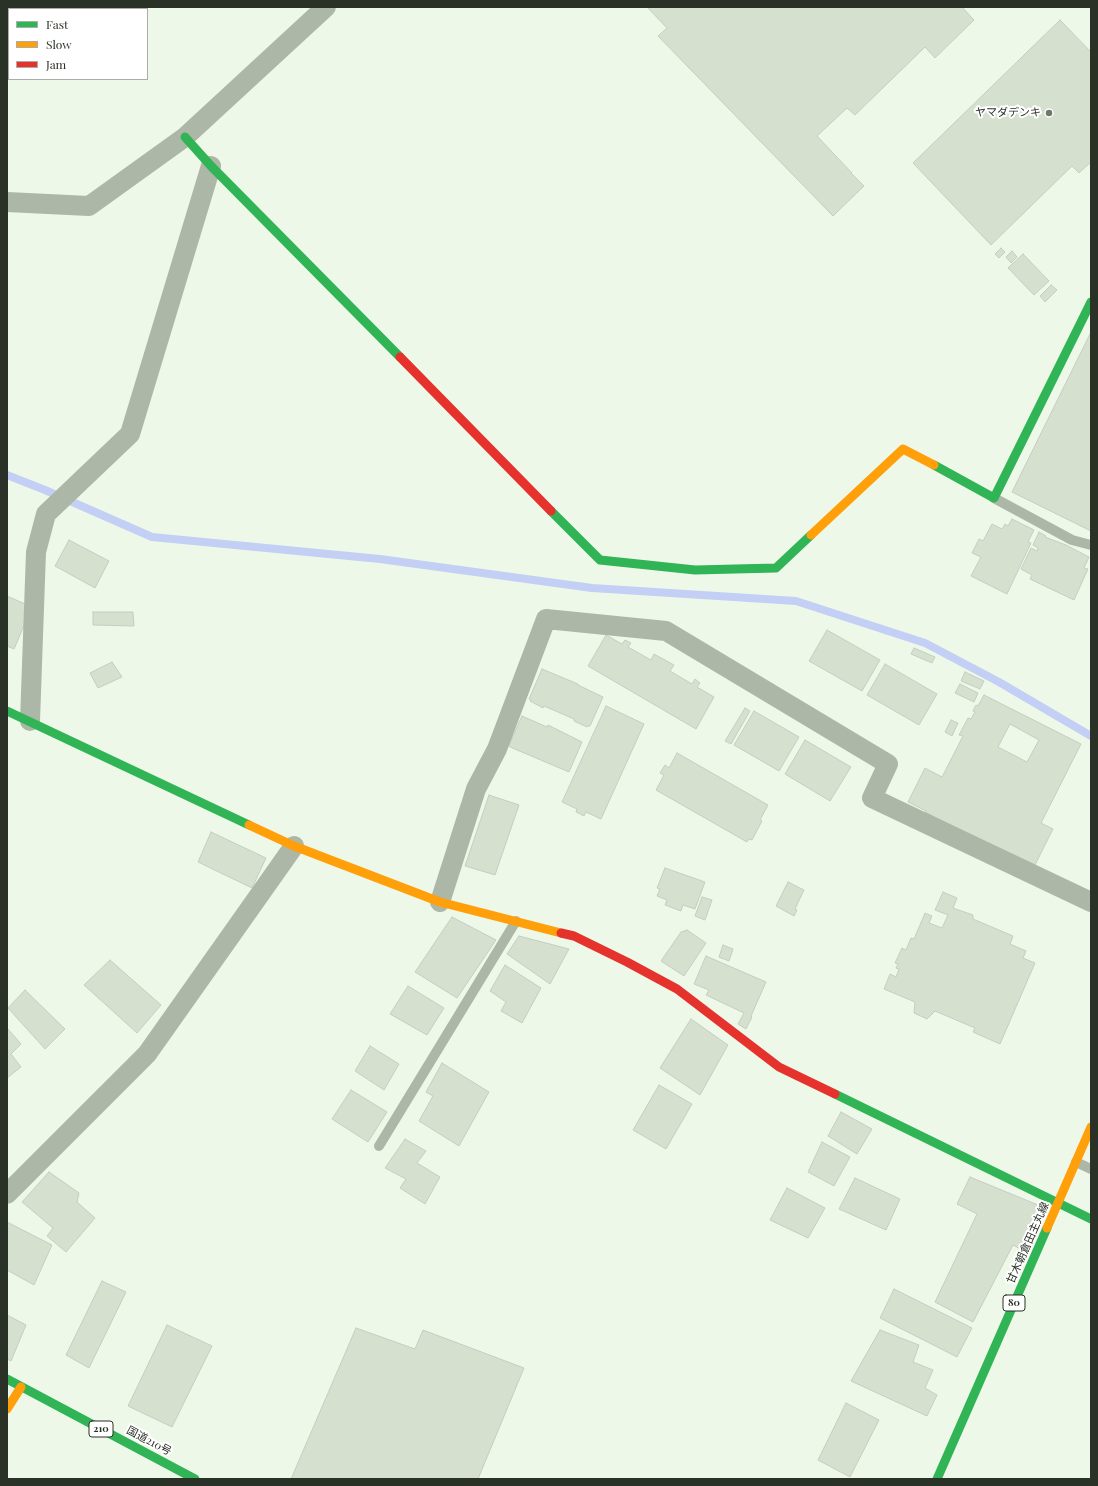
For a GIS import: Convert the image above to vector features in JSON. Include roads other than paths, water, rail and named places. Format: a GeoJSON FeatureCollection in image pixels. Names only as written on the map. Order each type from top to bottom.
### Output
{"type":"FeatureCollection","features":[{"type":"Feature","properties":{"kind":"main road"},"geometry":{"type":"LineString","coordinates":[[185,137],[211,166],[600,560],[696,570],[776,568],[903,449],[994,498],[1091,302]]}},
{"type":"Feature","properties":{"kind":"main road"},"geometry":{"type":"LineString","coordinates":[[7,711],[294,846],[440,902],[574,936],[677,989],[778,1067],[1059,1202],[1091,1219]]}},
{"type":"Feature","properties":{"kind":"main road","name":"甘木朝倉田主丸線"},"geometry":{"type":"LineString","coordinates":[[937,1479],[1091,1127]]}},
{"type":"Feature","properties":{"kind":"main road","name":"国道210号"},"geometry":{"type":"LineString","coordinates":[[7,1379],[195,1479]]}},
{"type":"Feature","properties":{"kind":"main road"},"geometry":{"type":"LineString","coordinates":[[7,1409],[21,1387]]}},
{"type":"Feature","properties":{"kind":"street"},"geometry":{"type":"LineString","coordinates":[[7,202],[89,206],[185,137],[326,7]]}},
{"type":"Feature","properties":{"kind":"street"},"geometry":{"type":"LineString","coordinates":[[30,721],[36,552],[46,514],[130,434],[211,166]]}},
{"type":"Feature","properties":{"kind":"street"},"geometry":{"type":"LineString","coordinates":[[440,902],[476,789],[497,749],[546,619],[666,631],[888,764],[872,798],[1091,902]]}},
{"type":"Feature","properties":{"kind":"street"},"geometry":{"type":"LineString","coordinates":[[7,1194],[147,1054],[294,846]]}},
{"type":"Feature","properties":{"kind":"lane"},"geometry":{"type":"LineString","coordinates":[[994,498],[1072,540],[1091,545]]}},
{"type":"Feature","properties":{"kind":"lane"},"geometry":{"type":"LineString","coordinates":[[380,1146],[516,921]]}},
{"type":"Feature","properties":{"kind":"lane"},"geometry":{"type":"LineString","coordinates":[[1076,1162],[1091,1169]]}},
{"type":"Feature","properties":{"kind":"waterway"},"geometry":{"type":"LineString","coordinates":[[7,475],[152,537],[380,559],[592,588],[796,601],[925,643],[999,682],[1091,736]]}},
{"type":"Feature","properties":{"kind":"place","name":"ヤマダデンキ"},"geometry":{"type":"Point","coordinates":[1049,113]}}]}
